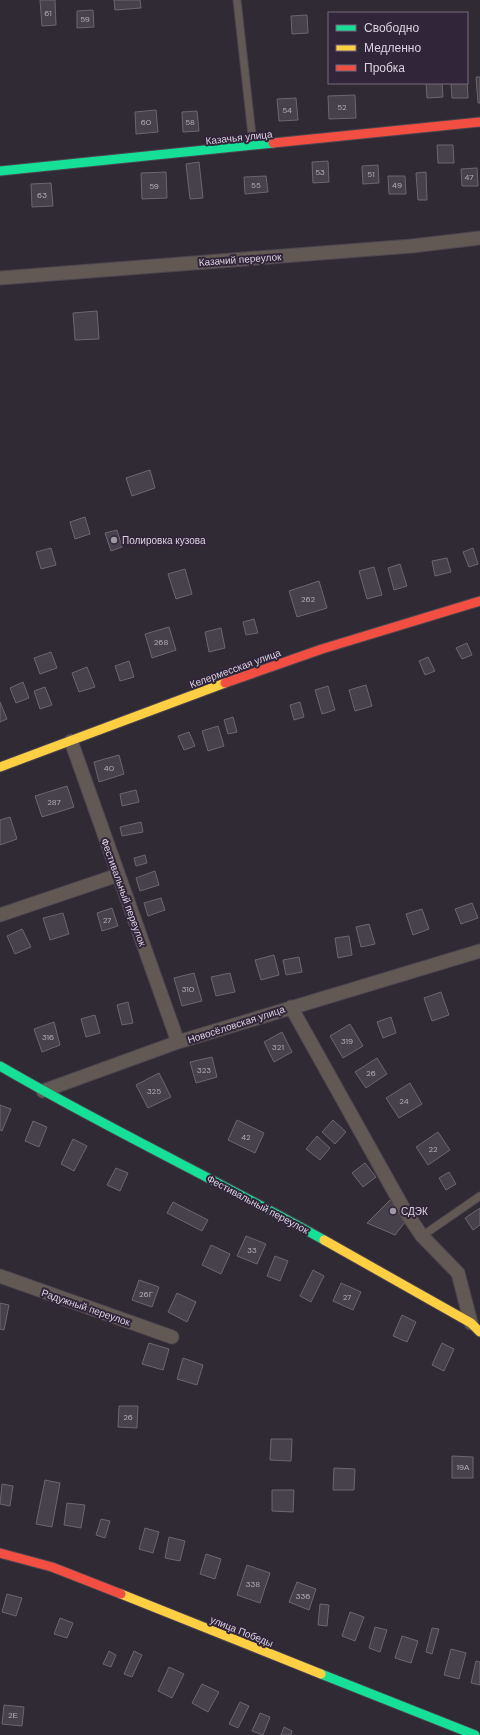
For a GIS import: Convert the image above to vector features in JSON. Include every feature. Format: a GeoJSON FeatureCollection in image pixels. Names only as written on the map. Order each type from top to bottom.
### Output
{"type":"FeatureCollection","features":[{"type":"Feature","properties":{"kind":"street","name":"Казачья улица"},"geometry":{"type":"LineString","coordinates":[[0,171],[480,122]]}},
{"type":"Feature","properties":{"kind":"street","name":"Казачий переулок"},"geometry":{"type":"LineString","coordinates":[[0,278],[412,246],[480,238]]}},
{"type":"Feature","properties":{"kind":"street","name":"Келермесская улица"},"geometry":{"type":"LineString","coordinates":[[0,767],[155,708],[322,649],[480,601]]}},
{"type":"Feature","properties":{"kind":"street","name":"Фестивальный переулок"},"geometry":{"type":"LineString","coordinates":[[71,741],[178,1042]]}},
{"type":"Feature","properties":{"kind":"street"},"geometry":{"type":"LineString","coordinates":[[0,915],[118,875]]}},
{"type":"Feature","properties":{"kind":"street","name":"Новосёловская улица"},"geometry":{"type":"LineString","coordinates":[[43,1091],[178,1042],[480,950]]}},
{"type":"Feature","properties":{"kind":"street","name":"Фестивальный переулок"},"geometry":{"type":"LineString","coordinates":[[291,1007],[405,1211],[422,1236],[458,1273],[476,1327]]}},
{"type":"Feature","properties":{"kind":"street"},"geometry":{"type":"LineString","coordinates":[[0,1066],[43,1091]]}},
{"type":"Feature","properties":{"kind":"street","name":"Фестивальный переулок"},"geometry":{"type":"LineString","coordinates":[[43,1091],[261,1205],[476,1327]]}},
{"type":"Feature","properties":{"kind":"street","name":"Радужный переулок"},"geometry":{"type":"LineString","coordinates":[[0,1276],[172,1337]]}},
{"type":"Feature","properties":{"kind":"street","name":"улица Победы"},"geometry":{"type":"LineString","coordinates":[[0,1553],[52,1567],[475,1735]]}},
{"type":"Feature","properties":{"kind":"lane"},"geometry":{"type":"LineString","coordinates":[[237,0],[253,146]]}},
{"type":"Feature","properties":{"kind":"lane"},"geometry":{"type":"LineString","coordinates":[[422,1236],[480,1196]]}},
{"type":"Feature","properties":{"kind":"building"},"geometry":{"type":"Polygon","coordinates":[[[40,0],[55,0],[56,25],[42,26],[40,0]]]}},
{"type":"Feature","properties":{"kind":"building"},"geometry":{"type":"Polygon","coordinates":[[[114,0],[140,0],[141,8],[115,10],[114,0]]]}},
{"type":"Feature","properties":{"kind":"building"},"geometry":{"type":"Polygon","coordinates":[[[93,10],[94,27],[77,28],[77,11],[93,10]]]}},
{"type":"Feature","properties":{"kind":"building"},"geometry":{"type":"Polygon","coordinates":[[[307,15],[308,33],[292,34],[291,16],[307,15]]]}},
{"type":"Feature","properties":{"kind":"building"},"geometry":{"type":"Polygon","coordinates":[[[476,77],[480,77],[480,103],[478,103],[476,77]]]}},
{"type":"Feature","properties":{"kind":"building"},"geometry":{"type":"Polygon","coordinates":[[[426,84],[442,84],[443,97],[427,98],[426,84]]]}},
{"type":"Feature","properties":{"kind":"building"},"geometry":{"type":"Polygon","coordinates":[[[451,84],[467,84],[468,98],[452,98],[451,84]]]}},
{"type":"Feature","properties":{"kind":"building"},"geometry":{"type":"Polygon","coordinates":[[[355,95],[356,118],[329,119],[328,96],[355,95]]]}},
{"type":"Feature","properties":{"kind":"building"},"geometry":{"type":"Polygon","coordinates":[[[296,98],[298,120],[279,121],[277,99],[296,98]]]}},
{"type":"Feature","properties":{"kind":"building"},"geometry":{"type":"Polygon","coordinates":[[[156,110],[158,132],[136,134],[135,112],[156,110]]]}},
{"type":"Feature","properties":{"kind":"building"},"geometry":{"type":"Polygon","coordinates":[[[197,111],[199,131],[183,132],[182,112],[197,111]]]}},
{"type":"Feature","properties":{"kind":"building"},"geometry":{"type":"Polygon","coordinates":[[[437,145],[453,145],[454,163],[438,163],[437,145]]]}},
{"type":"Feature","properties":{"kind":"building"},"geometry":{"type":"Polygon","coordinates":[[[328,161],[329,182],[313,183],[312,162],[328,161]]]}},
{"type":"Feature","properties":{"kind":"building"},"geometry":{"type":"Polygon","coordinates":[[[199,162],[203,198],[190,199],[186,164],[199,162]]]}},
{"type":"Feature","properties":{"kind":"building"},"geometry":{"type":"Polygon","coordinates":[[[378,165],[379,183],[363,184],[362,166],[378,165]]]}},
{"type":"Feature","properties":{"kind":"building"},"geometry":{"type":"Polygon","coordinates":[[[477,168],[478,186],[462,186],[461,169],[477,168]]]}},
{"type":"Feature","properties":{"kind":"building"},"geometry":{"type":"Polygon","coordinates":[[[166,172],[167,198],[142,199],[141,173],[166,172]]]}},
{"type":"Feature","properties":{"kind":"building"},"geometry":{"type":"Polygon","coordinates":[[[426,172],[427,200],[418,200],[416,173],[426,172]]]}},
{"type":"Feature","properties":{"kind":"building"},"geometry":{"type":"Polygon","coordinates":[[[266,176],[268,192],[245,194],[244,177],[266,176]]]}},
{"type":"Feature","properties":{"kind":"building"},"geometry":{"type":"Polygon","coordinates":[[[388,176],[405,176],[406,194],[389,194],[388,176]]]}},
{"type":"Feature","properties":{"kind":"building"},"geometry":{"type":"Polygon","coordinates":[[[51,183],[53,206],[32,207],[31,184],[51,183]]]}},
{"type":"Feature","properties":{"kind":"building"},"geometry":{"type":"Polygon","coordinates":[[[97,311],[99,339],[75,340],[73,313],[97,311]]]}},
{"type":"Feature","properties":{"kind":"building"},"geometry":{"type":"Polygon","coordinates":[[[150,470],[155,488],[132,496],[126,478],[150,470]]]}},
{"type":"Feature","properties":{"kind":"building"},"geometry":{"type":"Polygon","coordinates":[[[85,517],[90,534],[75,539],[70,522],[85,517]]]}},
{"type":"Feature","properties":{"kind":"building","name":"Полировка кузова"},"geometry":{"type":"Polygon","coordinates":[[[117,530],[122,547],[111,551],[105,533],[117,530]]]}},
{"type":"Feature","properties":{"kind":"building"},"geometry":{"type":"Polygon","coordinates":[[[51,548],[56,565],[41,569],[36,552],[51,548]]]}},
{"type":"Feature","properties":{"kind":"building"},"geometry":{"type":"Polygon","coordinates":[[[473,548],[478,564],[469,567],[463,552],[473,548]]]}},
{"type":"Feature","properties":{"kind":"building"},"geometry":{"type":"Polygon","coordinates":[[[447,558],[451,572],[435,576],[432,561],[447,558]]]}},
{"type":"Feature","properties":{"kind":"building"},"geometry":{"type":"Polygon","coordinates":[[[400,564],[407,586],[394,590],[388,568],[400,564]]]}},
{"type":"Feature","properties":{"kind":"building"},"geometry":{"type":"Polygon","coordinates":[[[374,567],[382,595],[367,599],[359,571],[374,567]]]}},
{"type":"Feature","properties":{"kind":"building"},"geometry":{"type":"Polygon","coordinates":[[[185,569],[192,594],[176,599],[168,574],[185,569]]]}},
{"type":"Feature","properties":{"kind":"building"},"geometry":{"type":"Polygon","coordinates":[[[319,581],[327,608],[297,617],[289,591],[319,581]]]}},
{"type":"Feature","properties":{"kind":"building"},"geometry":{"type":"Polygon","coordinates":[[[254,619],[258,633],[246,635],[243,622],[254,619]]]}},
{"type":"Feature","properties":{"kind":"building"},"geometry":{"type":"Polygon","coordinates":[[[169,627],[176,650],[152,658],[145,634],[169,627]]]}},
{"type":"Feature","properties":{"kind":"building"},"geometry":{"type":"Polygon","coordinates":[[[221,628],[225,648],[209,652],[205,632],[221,628]]]}},
{"type":"Feature","properties":{"kind":"building"},"geometry":{"type":"Polygon","coordinates":[[[467,643],[472,655],[462,659],[456,648],[467,643]]]}},
{"type":"Feature","properties":{"kind":"building"},"geometry":{"type":"Polygon","coordinates":[[[51,652],[57,668],[40,674],[34,658],[51,652]]]}},
{"type":"Feature","properties":{"kind":"building"},"geometry":{"type":"Polygon","coordinates":[[[428,657],[435,671],[425,675],[419,661],[428,657]]]}},
{"type":"Feature","properties":{"kind":"building"},"geometry":{"type":"Polygon","coordinates":[[[129,661],[134,677],[120,681],[115,666],[129,661]]]}},
{"type":"Feature","properties":{"kind":"building"},"geometry":{"type":"Polygon","coordinates":[[[87,667],[95,687],[79,692],[72,673],[87,667]]]}},
{"type":"Feature","properties":{"kind":"building"},"geometry":{"type":"Polygon","coordinates":[[[23,682],[29,698],[16,703],[10,688],[23,682]]]}},
{"type":"Feature","properties":{"kind":"building"},"geometry":{"type":"Polygon","coordinates":[[[366,685],[372,706],[355,711],[349,690],[366,685]]]}},
{"type":"Feature","properties":{"kind":"building"},"geometry":{"type":"Polygon","coordinates":[[[328,686],[335,710],[322,714],[315,690],[328,686]]]}},
{"type":"Feature","properties":{"kind":"building"},"geometry":{"type":"Polygon","coordinates":[[[45,687],[52,705],[40,709],[34,691],[45,687]]]}},
{"type":"Feature","properties":{"kind":"building"},"geometry":{"type":"Polygon","coordinates":[[[0,702],[7,719],[0,722],[0,702]]]}},
{"type":"Feature","properties":{"kind":"building"},"geometry":{"type":"Polygon","coordinates":[[[300,702],[304,717],[294,720],[290,705],[300,702]]]}},
{"type":"Feature","properties":{"kind":"building"},"geometry":{"type":"Polygon","coordinates":[[[233,717],[237,732],[228,734],[224,720],[233,717]]]}},
{"type":"Feature","properties":{"kind":"building"},"geometry":{"type":"Polygon","coordinates":[[[218,726],[224,746],[208,751],[202,731],[218,726]]]}},
{"type":"Feature","properties":{"kind":"building"},"geometry":{"type":"Polygon","coordinates":[[[189,732],[195,746],[184,750],[178,736],[189,732]]]}},
{"type":"Feature","properties":{"kind":"building"},"geometry":{"type":"Polygon","coordinates":[[[119,755],[124,774],[99,782],[94,762],[119,755]]]}},
{"type":"Feature","properties":{"kind":"building"},"geometry":{"type":"Polygon","coordinates":[[[67,786],[74,807],[42,817],[35,796],[67,786]]]}},
{"type":"Feature","properties":{"kind":"building"},"geometry":{"type":"Polygon","coordinates":[[[136,790],[139,802],[122,806],[120,794],[136,790]]]}},
{"type":"Feature","properties":{"kind":"building"},"geometry":{"type":"Polygon","coordinates":[[[10,817],[17,839],[0,845],[0,820],[10,817]]]}},
{"type":"Feature","properties":{"kind":"building"},"geometry":{"type":"Polygon","coordinates":[[[141,822],[143,832],[122,836],[120,827],[141,822]]]}},
{"type":"Feature","properties":{"kind":"building"},"geometry":{"type":"Polygon","coordinates":[[[145,855],[147,863],[136,866],[134,858],[145,855]]]}},
{"type":"Feature","properties":{"kind":"building"},"geometry":{"type":"Polygon","coordinates":[[[155,871],[159,885],[140,891],[136,878],[155,871]]]}},
{"type":"Feature","properties":{"kind":"building"},"geometry":{"type":"Polygon","coordinates":[[[161,898],[165,910],[148,916],[144,903],[161,898]]]}},
{"type":"Feature","properties":{"kind":"building"},"geometry":{"type":"Polygon","coordinates":[[[472,903],[478,918],[461,924],[455,909],[472,903]]]}},
{"type":"Feature","properties":{"kind":"building"},"geometry":{"type":"Polygon","coordinates":[[[112,908],[118,926],[102,931],[97,913],[112,908]]]}},
{"type":"Feature","properties":{"kind":"building"},"geometry":{"type":"Polygon","coordinates":[[[422,909],[429,929],[413,935],[406,914],[422,909]]]}},
{"type":"Feature","properties":{"kind":"building"},"geometry":{"type":"Polygon","coordinates":[[[63,913],[69,934],[50,940],[43,918],[63,913]]]}},
{"type":"Feature","properties":{"kind":"building"},"geometry":{"type":"Polygon","coordinates":[[[369,924],[375,944],[361,947],[356,927],[369,924]]]}},
{"type":"Feature","properties":{"kind":"building"},"geometry":{"type":"Polygon","coordinates":[[[22,929],[31,947],[15,954],[7,936],[22,929]]]}},
{"type":"Feature","properties":{"kind":"building"},"geometry":{"type":"Polygon","coordinates":[[[349,936],[352,955],[338,958],[335,938],[349,936]]]}},
{"type":"Feature","properties":{"kind":"building"},"geometry":{"type":"Polygon","coordinates":[[[274,955],[279,975],[261,980],[255,960],[274,955]]]}},
{"type":"Feature","properties":{"kind":"building"},"geometry":{"type":"Polygon","coordinates":[[[299,957],[302,972],[286,975],[283,960],[299,957]]]}},
{"type":"Feature","properties":{"kind":"building"},"geometry":{"type":"Polygon","coordinates":[[[194,973],[202,1001],[182,1006],[174,978],[194,973]]]}},
{"type":"Feature","properties":{"kind":"building"},"geometry":{"type":"Polygon","coordinates":[[[230,973],[235,992],[216,996],[211,977],[230,973]]]}},
{"type":"Feature","properties":{"kind":"building"},"geometry":{"type":"Polygon","coordinates":[[[441,992],[449,1015],[432,1021],[424,998],[441,992]]]}},
{"type":"Feature","properties":{"kind":"building"},"geometry":{"type":"Polygon","coordinates":[[[128,1002],[133,1023],[122,1025],[117,1005],[128,1002]]]}},
{"type":"Feature","properties":{"kind":"building"},"geometry":{"type":"Polygon","coordinates":[[[95,1015],[100,1033],[86,1037],[81,1019],[95,1015]]]}},
{"type":"Feature","properties":{"kind":"building"},"geometry":{"type":"Polygon","coordinates":[[[391,1017],[396,1033],[383,1038],[377,1022],[391,1017]]]}},
{"type":"Feature","properties":{"kind":"building"},"geometry":{"type":"Polygon","coordinates":[[[54,1022],[60,1045],[42,1052],[34,1029],[54,1022]]]}},
{"type":"Feature","properties":{"kind":"building"},"geometry":{"type":"Polygon","coordinates":[[[350,1024],[363,1046],[343,1058],[330,1036],[350,1024]]]}},
{"type":"Feature","properties":{"kind":"building"},"geometry":{"type":"Polygon","coordinates":[[[282,1032],[292,1052],[274,1062],[264,1042],[282,1032]]]}},
{"type":"Feature","properties":{"kind":"building"},"geometry":{"type":"Polygon","coordinates":[[[212,1057],[217,1077],[196,1083],[190,1062],[212,1057]]]}},
{"type":"Feature","properties":{"kind":"building"},"geometry":{"type":"Polygon","coordinates":[[[377,1058],[387,1074],[366,1088],[355,1072],[377,1058]]]}},
{"type":"Feature","properties":{"kind":"building"},"geometry":{"type":"Polygon","coordinates":[[[159,1073],[171,1097],[148,1108],[136,1085],[159,1073]]]}},
{"type":"Feature","properties":{"kind":"building"},"geometry":{"type":"Polygon","coordinates":[[[410,1083],[422,1104],[399,1118],[386,1098],[410,1083]]]}},
{"type":"Feature","properties":{"kind":"building"},"geometry":{"type":"Polygon","coordinates":[[[0,1105],[11,1109],[2,1131],[0,1130],[0,1105]]]}},
{"type":"Feature","properties":{"kind":"building"},"geometry":{"type":"Polygon","coordinates":[[[237,1120],[264,1133],[255,1153],[228,1140],[237,1120]]]}},
{"type":"Feature","properties":{"kind":"building"},"geometry":{"type":"Polygon","coordinates":[[[333,1120],[346,1132],[335,1144],[322,1132],[333,1120]]]}},
{"type":"Feature","properties":{"kind":"building"},"geometry":{"type":"Polygon","coordinates":[[[33,1121],[47,1127],[39,1147],[25,1141],[33,1121]]]}},
{"type":"Feature","properties":{"kind":"building"},"geometry":{"type":"Polygon","coordinates":[[[438,1132],[450,1150],[428,1165],[416,1147],[438,1132]]]}},
{"type":"Feature","properties":{"kind":"building"},"geometry":{"type":"Polygon","coordinates":[[[317,1136],[330,1148],[320,1160],[306,1149],[317,1136]]]}},
{"type":"Feature","properties":{"kind":"building"},"geometry":{"type":"Polygon","coordinates":[[[73,1139],[87,1146],[74,1171],[61,1164],[73,1139]]]}},
{"type":"Feature","properties":{"kind":"building"},"geometry":{"type":"Polygon","coordinates":[[[365,1163],[376,1177],[363,1187],[352,1173],[365,1163]]]}},
{"type":"Feature","properties":{"kind":"building"},"geometry":{"type":"Polygon","coordinates":[[[116,1168],[128,1173],[120,1191],[107,1185],[116,1168]]]}},
{"type":"Feature","properties":{"kind":"building"},"geometry":{"type":"Polygon","coordinates":[[[449,1172],[456,1184],[446,1190],[439,1178],[449,1172]]]}},
{"type":"Feature","properties":{"kind":"building"},"geometry":{"type":"Polygon","coordinates":[[[391,1199],[405,1222],[395,1235],[367,1223],[391,1199]]]}},
{"type":"Feature","properties":{"kind":"building"},"geometry":{"type":"Polygon","coordinates":[[[173,1202],[208,1220],[202,1231],[167,1213],[173,1202]]]}},
{"type":"Feature","properties":{"kind":"building"},"geometry":{"type":"Polygon","coordinates":[[[480,1208],[480,1225],[473,1230],[465,1218],[480,1208]]]}},
{"type":"Feature","properties":{"kind":"building"},"geometry":{"type":"Polygon","coordinates":[[[246,1236],[266,1244],[257,1264],[237,1256],[246,1236]]]}},
{"type":"Feature","properties":{"kind":"building"},"geometry":{"type":"Polygon","coordinates":[[[211,1245],[230,1254],[221,1274],[202,1265],[211,1245]]]}},
{"type":"Feature","properties":{"kind":"building"},"geometry":{"type":"Polygon","coordinates":[[[275,1256],[288,1261],[280,1281],[267,1276],[275,1256]]]}},
{"type":"Feature","properties":{"kind":"building"},"geometry":{"type":"Polygon","coordinates":[[[313,1270],[324,1276],[311,1302],[300,1296],[313,1270]]]}},
{"type":"Feature","properties":{"kind":"building"},"geometry":{"type":"Polygon","coordinates":[[[139,1280],[159,1287],[152,1307],[132,1300],[139,1280]]]}},
{"type":"Feature","properties":{"kind":"building"},"geometry":{"type":"Polygon","coordinates":[[[341,1283],[361,1292],[353,1310],[333,1301],[341,1283]]]}},
{"type":"Feature","properties":{"kind":"building"},"geometry":{"type":"Polygon","coordinates":[[[177,1293],[196,1302],[187,1322],[168,1312],[177,1293]]]}},
{"type":"Feature","properties":{"kind":"building"},"geometry":{"type":"Polygon","coordinates":[[[0,1303],[9,1305],[4,1330],[0,1329],[0,1303]]]}},
{"type":"Feature","properties":{"kind":"building"},"geometry":{"type":"Polygon","coordinates":[[[402,1315],[416,1322],[407,1342],[393,1336],[402,1315]]]}},
{"type":"Feature","properties":{"kind":"building"},"geometry":{"type":"Polygon","coordinates":[[[149,1343],[169,1349],[163,1370],[142,1364],[149,1343]]]}},
{"type":"Feature","properties":{"kind":"building"},"geometry":{"type":"Polygon","coordinates":[[[442,1343],[454,1349],[444,1371],[432,1365],[442,1343]]]}},
{"type":"Feature","properties":{"kind":"building"},"geometry":{"type":"Polygon","coordinates":[[[183,1358],[203,1365],[197,1385],[177,1379],[183,1358]]]}},
{"type":"Feature","properties":{"kind":"building"},"geometry":{"type":"Polygon","coordinates":[[[119,1406],[138,1406],[137,1428],[118,1427],[119,1406]]]}},
{"type":"Feature","properties":{"kind":"building"},"geometry":{"type":"Polygon","coordinates":[[[271,1439],[292,1439],[291,1461],[270,1460],[271,1439]]]}},
{"type":"Feature","properties":{"kind":"building"},"geometry":{"type":"Polygon","coordinates":[[[452,1456],[473,1457],[473,1478],[452,1478],[452,1456]]]}},
{"type":"Feature","properties":{"kind":"building"},"geometry":{"type":"Polygon","coordinates":[[[334,1468],[355,1469],[354,1490],[333,1490],[334,1468]]]}},
{"type":"Feature","properties":{"kind":"building"},"geometry":{"type":"Polygon","coordinates":[[[45,1480],[60,1483],[52,1527],[36,1524],[45,1480]]]}},
{"type":"Feature","properties":{"kind":"building"},"geometry":{"type":"Polygon","coordinates":[[[2,1484],[13,1486],[10,1506],[0,1504],[2,1484]]]}},
{"type":"Feature","properties":{"kind":"building"},"geometry":{"type":"Polygon","coordinates":[[[272,1490],[294,1490],[293,1512],[272,1511],[272,1490]]]}},
{"type":"Feature","properties":{"kind":"building"},"geometry":{"type":"Polygon","coordinates":[[[67,1503],[85,1505],[81,1528],[64,1525],[67,1503]]]}},
{"type":"Feature","properties":{"kind":"building"},"geometry":{"type":"Polygon","coordinates":[[[101,1519],[110,1521],[105,1538],[96,1535],[101,1519]]]}},
{"type":"Feature","properties":{"kind":"building"},"geometry":{"type":"Polygon","coordinates":[[[145,1528],[159,1532],[153,1553],[139,1549],[145,1528]]]}},
{"type":"Feature","properties":{"kind":"building"},"geometry":{"type":"Polygon","coordinates":[[[169,1537],[185,1541],[180,1561],[165,1558],[169,1537]]]}},
{"type":"Feature","properties":{"kind":"building"},"geometry":{"type":"Polygon","coordinates":[[[206,1554],[221,1559],[215,1579],[200,1574],[206,1554]]]}},
{"type":"Feature","properties":{"kind":"building"},"geometry":{"type":"Polygon","coordinates":[[[247,1565],[270,1573],[260,1603],[237,1595],[247,1565]]]}},
{"type":"Feature","properties":{"kind":"building"},"geometry":{"type":"Polygon","coordinates":[[[297,1582],[316,1589],[309,1610],[289,1602],[297,1582]]]}},
{"type":"Feature","properties":{"kind":"building"},"geometry":{"type":"Polygon","coordinates":[[[7,1594],[22,1598],[16,1616],[2,1612],[7,1594]]]}},
{"type":"Feature","properties":{"kind":"building"},"geometry":{"type":"Polygon","coordinates":[[[320,1604],[329,1605],[327,1626],[318,1625],[320,1604]]]}},
{"type":"Feature","properties":{"kind":"building"},"geometry":{"type":"Polygon","coordinates":[[[350,1612],[364,1617],[355,1641],[342,1636],[350,1612]]]}},
{"type":"Feature","properties":{"kind":"building"},"geometry":{"type":"Polygon","coordinates":[[[60,1618],[73,1623],[67,1638],[54,1634],[60,1618]]]}},
{"type":"Feature","properties":{"kind":"building"},"geometry":{"type":"Polygon","coordinates":[[[375,1627],[387,1630],[380,1652],[369,1648],[375,1627]]]}},
{"type":"Feature","properties":{"kind":"building"},"geometry":{"type":"Polygon","coordinates":[[[432,1628],[439,1629],[432,1654],[426,1652],[432,1628]]]}},
{"type":"Feature","properties":{"kind":"building"},"geometry":{"type":"Polygon","coordinates":[[[402,1636],[418,1641],[411,1663],[395,1658],[402,1636]]]}},
{"type":"Feature","properties":{"kind":"building"},"geometry":{"type":"Polygon","coordinates":[[[451,1649],[466,1653],[459,1679],[444,1675],[451,1649]]]}},
{"type":"Feature","properties":{"kind":"building"},"geometry":{"type":"Polygon","coordinates":[[[109,1651],[116,1655],[111,1667],[103,1664],[109,1651]]]}},
{"type":"Feature","properties":{"kind":"building"},"geometry":{"type":"Polygon","coordinates":[[[134,1651],[142,1655],[132,1677],[124,1674],[134,1651]]]}},
{"type":"Feature","properties":{"kind":"building"},"geometry":{"type":"Polygon","coordinates":[[[476,1661],[480,1662],[480,1685],[471,1683],[476,1661]]]}},
{"type":"Feature","properties":{"kind":"building"},"geometry":{"type":"Polygon","coordinates":[[[169,1667],[184,1674],[172,1698],[158,1691],[169,1667]]]}},
{"type":"Feature","properties":{"kind":"building"},"geometry":{"type":"Polygon","coordinates":[[[202,1684],[219,1692],[208,1712],[192,1703],[202,1684]]]}},
{"type":"Feature","properties":{"kind":"building"},"geometry":{"type":"Polygon","coordinates":[[[240,1702],[249,1706],[238,1728],[229,1724],[240,1702]]]}},
{"type":"Feature","properties":{"kind":"building"},"geometry":{"type":"Polygon","coordinates":[[[4,1705],[24,1707],[22,1726],[2,1724],[4,1705]]]}},
{"type":"Feature","properties":{"kind":"building"},"geometry":{"type":"Polygon","coordinates":[[[260,1713],[270,1717],[263,1735],[252,1731],[260,1713]]]}},
{"type":"Feature","properties":{"kind":"building"},"geometry":{"type":"Polygon","coordinates":[[[284,1727],[292,1731],[291,1735],[281,1735],[284,1727]]]}},
{"type":"Feature","properties":{"kind":"traffic: fast"},"geometry":{"type":"LineString","coordinates":[[0,171],[273,143]]}},
{"type":"Feature","properties":{"kind":"traffic: fast"},"geometry":{"type":"LineString","coordinates":[[0,1066],[80,1111],[324,1240]]}},
{"type":"Feature","properties":{"kind":"traffic: fast"},"geometry":{"type":"LineString","coordinates":[[321,1674],[475,1735]]}},
{"type":"Feature","properties":{"kind":"traffic: slow"},"geometry":{"type":"LineString","coordinates":[[0,767],[225,683]]}},
{"type":"Feature","properties":{"kind":"traffic: slow"},"geometry":{"type":"LineString","coordinates":[[324,1240],[471,1323],[480,1332]]}},
{"type":"Feature","properties":{"kind":"traffic: slow"},"geometry":{"type":"LineString","coordinates":[[121,1594],[321,1674]]}},
{"type":"Feature","properties":{"kind":"traffic: jam"},"geometry":{"type":"LineString","coordinates":[[273,143],[480,122]]}},
{"type":"Feature","properties":{"kind":"traffic: jam"},"geometry":{"type":"LineString","coordinates":[[225,683],[322,649],[480,601]]}},
{"type":"Feature","properties":{"kind":"traffic: jam"},"geometry":{"type":"LineString","coordinates":[[0,1553],[52,1567],[121,1594]]}},
{"type":"Feature","properties":{"kind":"place","name":"Полировка кузова"},"geometry":{"type":"Point","coordinates":[114,540]}},
{"type":"Feature","properties":{"kind":"place","name":"СДЭК"},"geometry":{"type":"Point","coordinates":[393,1211]}}]}
